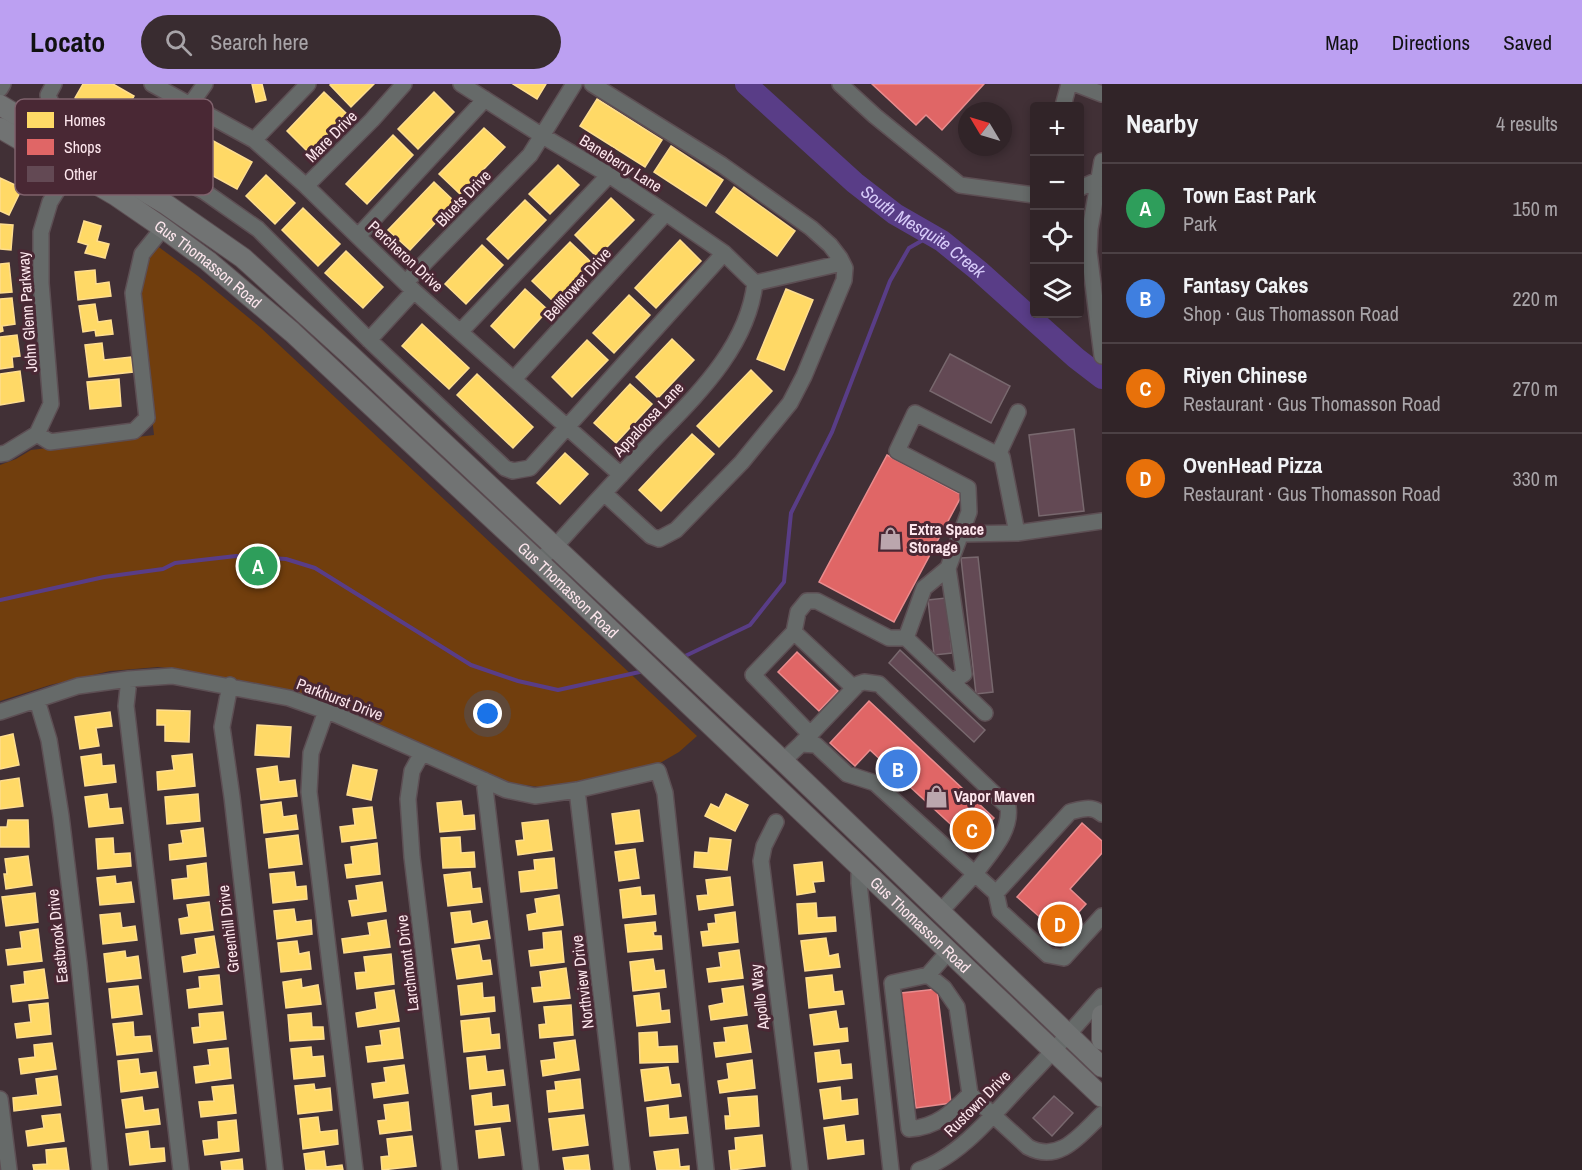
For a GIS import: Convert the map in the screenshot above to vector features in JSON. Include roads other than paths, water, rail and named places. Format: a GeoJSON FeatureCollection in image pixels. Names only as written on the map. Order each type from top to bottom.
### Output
{"type":"FeatureCollection","features":[{"type":"Feature","properties":{"kind":"main road","name":"Gus Thomasson Road"},"geometry":{"type":"LineString","coordinates":[[0,105],[15,116]]}},
{"type":"Feature","properties":{"kind":"main road","name":"Gus Thomasson Road"},"geometry":{"type":"LineString","coordinates":[[0,128],[15,134]]}},
{"type":"Feature","properties":{"kind":"main road","name":"Gus Thomasson Road"},"geometry":{"type":"LineString","coordinates":[[115,195],[208,261],[292,332],[538,561],[1102,1097]]}},
{"type":"Feature","properties":{"kind":"main road","name":"Gus Thomasson Road"},"geometry":{"type":"LineString","coordinates":[[142,195],[198,225],[243,258],[349,354],[783,761],[1102,1067]]}},
{"type":"Feature","properties":{"kind":"main road"},"geometry":{"type":"LineString","coordinates":[[859,866],[875,849]]}},
{"type":"Feature","properties":{"kind":"main road"},"geometry":{"type":"LineString","coordinates":[[1102,1015],[1102,1040]]}},
{"type":"Feature","properties":{"kind":"street"},"geometry":{"type":"LineString","coordinates":[[0,89],[3,84]]}},
{"type":"Feature","properties":{"kind":"street"},"geometry":{"type":"LineString","coordinates":[[50,99],[48,95],[54,84]]}},
{"type":"Feature","properties":{"kind":"street","name":"Percheron Drive"},"geometry":{"type":"LineString","coordinates":[[152,84],[179,99]]}},
{"type":"Feature","properties":{"kind":"street"},"geometry":{"type":"LineString","coordinates":[[194,99],[205,84]]}},
{"type":"Feature","properties":{"kind":"street"},"geometry":{"type":"LineString","coordinates":[[254,140],[308,84]]}},
{"type":"Feature","properties":{"kind":"street","name":"Mare Drive"},"geometry":{"type":"LineString","coordinates":[[306,186],[372,120],[404,84]]}},
{"type":"Feature","properties":{"kind":"street","name":"Baneberry Lane"},"geometry":{"type":"LineString","coordinates":[[461,84],[609,175],[666,213],[724,253],[755,283]]}},
{"type":"Feature","properties":{"kind":"street","name":"Bluets Drive"},"geometry":{"type":"LineString","coordinates":[[369,340],[410,286],[530,155],[574,84]]}},
{"type":"Feature","properties":{"kind":"street"},"geometry":{"type":"LineString","coordinates":[[592,84],[723,165],[785,209],[830,245],[845,268],[844,280],[804,376],[790,403],[742,462],[676,530],[658,539],[651,536],[604,493]]}},
{"type":"Feature","properties":{"kind":"street"},"geometry":{"type":"LineString","coordinates":[[840,84],[875,116],[960,185],[1030,194]]}},
{"type":"Feature","properties":{"kind":"street"},"geometry":{"type":"LineString","coordinates":[[1063,102],[1069,84]]}},
{"type":"Feature","properties":{"kind":"street"},"geometry":{"type":"LineString","coordinates":[[1076,84],[1102,94]]}},
{"type":"Feature","properties":{"kind":"street"},"geometry":{"type":"LineString","coordinates":[[358,237],[485,99]]}},
{"type":"Feature","properties":{"kind":"street","name":"Percheron Drive"},"geometry":{"type":"LineString","coordinates":[[213,118],[254,140],[306,186],[410,286],[621,475]]}},
{"type":"Feature","properties":{"kind":"street"},"geometry":{"type":"LineString","coordinates":[[1102,161],[1090,246],[1102,356]]}},
{"type":"Feature","properties":{"kind":"street"},"geometry":{"type":"LineString","coordinates":[[461,331],[609,175]]}},
{"type":"Feature","properties":{"kind":"street"},"geometry":{"type":"LineString","coordinates":[[1084,186],[1098,180]]}},
{"type":"Feature","properties":{"kind":"street","name":"John Glenn Parkway"},"geometry":{"type":"LineString","coordinates":[[37,434],[51,404],[41,283],[41,232],[54,195]]}},
{"type":"Feature","properties":{"kind":"street"},"geometry":{"type":"LineString","coordinates":[[210,195],[258,230],[369,340],[505,468],[513,471],[530,468],[724,253]]}},
{"type":"Feature","properties":{"kind":"street","name":"Bellflower Drive"},"geometry":{"type":"LineString","coordinates":[[514,380],[666,213]]}},
{"type":"Feature","properties":{"kind":"street"},"geometry":{"type":"LineString","coordinates":[[0,454],[6,453],[37,434],[50,442],[134,431],[147,418],[133,294],[142,254],[163,228]]}},
{"type":"Feature","properties":{"kind":"street"},"geometry":{"type":"LineString","coordinates":[[1084,234],[1090,246]]}},
{"type":"Feature","properties":{"kind":"street"},"geometry":{"type":"LineString","coordinates":[[755,283],[842,263]]}},
{"type":"Feature","properties":{"kind":"street","name":"Appaloosa Lane"},"geometry":{"type":"LineString","coordinates":[[538,561],[554,548],[709,380],[731,348],[753,301],[755,283]]}},
{"type":"Feature","properties":{"kind":"street"},"geometry":{"type":"LineString","coordinates":[[998,455],[1018,412]]}},
{"type":"Feature","properties":{"kind":"street"},"geometry":{"type":"LineString","coordinates":[[906,638],[924,588],[948,568],[969,512],[969,488],[897,452],[915,413],[1002,457],[1017,533]]}},
{"type":"Feature","properties":{"kind":"street"},"geometry":{"type":"LineString","coordinates":[[961,534],[1017,533],[1102,521]]}},
{"type":"Feature","properties":{"kind":"street"},"geometry":{"type":"LineString","coordinates":[[948,568],[964,674],[952,682]]}},
{"type":"Feature","properties":{"kind":"street"},"geometry":{"type":"LineString","coordinates":[[985,713],[906,638],[889,638],[817,601],[807,601],[798,612],[794,632],[753,675],[806,739],[816,745],[847,774],[875,783],[996,892],[1000,910],[1048,955],[1064,958],[1102,916]]}},
{"type":"Feature","properties":{"kind":"street"},"geometry":{"type":"LineString","coordinates":[[794,632],[854,688]]}},
{"type":"Feature","properties":{"kind":"street","name":"Parkhurst Drive"},"geometry":{"type":"LineString","coordinates":[[0,712],[78,686],[172,676],[230,685],[289,698],[326,711],[506,789],[535,796],[577,790],[658,771],[665,793],[706,1170]]}},
{"type":"Feature","properties":{"kind":"street"},"geometry":{"type":"LineString","coordinates":[[129,679],[126,706],[181,1170]]}},
{"type":"Feature","properties":{"kind":"street"},"geometry":{"type":"LineString","coordinates":[[783,761],[861,682],[879,684],[1008,807],[1010,816],[1008,826],[975,874],[939,912]]}},
{"type":"Feature","properties":{"kind":"street","name":"Greenhill Drive"},"geometry":{"type":"LineString","coordinates":[[230,685],[222,727],[275,1170]]}},
{"type":"Feature","properties":{"kind":"street","name":"Eastbrook Drive"},"geometry":{"type":"LineString","coordinates":[[37,700],[49,740],[62,816],[100,1170]]}},
{"type":"Feature","properties":{"kind":"street"},"geometry":{"type":"LineString","coordinates":[[326,711],[311,753],[309,792],[355,1170]]}},
{"type":"Feature","properties":{"kind":"street","name":"Larchmont Drive"},"geometry":{"type":"LineString","coordinates":[[422,753],[412,771],[408,800],[412,857],[450,1170]]}},
{"type":"Feature","properties":{"kind":"street"},"geometry":{"type":"LineString","coordinates":[[484,780],[531,1170]]}},
{"type":"Feature","properties":{"kind":"street","name":"Northview Drive"},"geometry":{"type":"LineString","coordinates":[[577,790],[622,1170]]}},
{"type":"Feature","properties":{"kind":"street"},"geometry":{"type":"LineString","coordinates":[[996,892],[1070,812],[1085,808],[1097,810],[1102,814]]}},
{"type":"Feature","properties":{"kind":"street","name":"Apollo Way"},"geometry":{"type":"LineString","coordinates":[[776,822],[764,846],[761,861],[800,1170]]}},
{"type":"Feature","properties":{"kind":"street"},"geometry":{"type":"LineString","coordinates":[[859,866],[859,884],[891,1170]]}},
{"type":"Feature","properties":{"kind":"street"},"geometry":{"type":"LineString","coordinates":[[949,951],[928,975],[892,982],[909,1129],[921,1128],[947,1117],[970,1094]]}},
{"type":"Feature","properties":{"kind":"street"},"geometry":{"type":"LineString","coordinates":[[928,975],[944,988],[957,1006],[970,1094],[1028,1147],[1047,1153],[1071,1144],[1102,1114]]}},
{"type":"Feature","properties":{"kind":"street","name":"Rustown Drive"},"geometry":{"type":"LineString","coordinates":[[919,1170],[953,1152],[992,1115],[1102,996]]}},
{"type":"Feature","properties":{"kind":"street"},"geometry":{"type":"LineString","coordinates":[[0,1099],[9,1170]]}},
{"type":"Feature","properties":{"kind":"waterway","name":"South Mesquite Creek"},"geometry":{"type":"LineString","coordinates":[[746,84],[855,183],[895,214],[942,241],[1102,378]]}},
{"type":"Feature","properties":{"kind":"waterway"},"geometry":{"type":"LineString","coordinates":[[681,658],[750,625],[784,582],[791,513],[832,432],[890,281],[909,248],[923,240],[942,241]]}},
{"type":"Feature","properties":{"kind":"waterway"},"geometry":{"type":"LineString","coordinates":[[0,600],[104,577],[163,569],[175,563],[236,556],[286,559],[315,568],[471,665],[518,681],[558,690],[644,671]]}},
{"type":"Feature","properties":{"kind":"place","name":"Extra Space Storage"},"geometry":{"type":"Point","coordinates":[891,538]}},
{"type":"Feature","properties":{"kind":"place","name":"Town East Park"},"geometry":{"type":"Point","coordinates":[258,566]}},
{"type":"Feature","properties":{"kind":"place","name":"Fantasy Cakes"},"geometry":{"type":"Point","coordinates":[898,769]}},
{"type":"Feature","properties":{"kind":"place","name":"Vapor Maven"},"geometry":{"type":"Point","coordinates":[936,796]}},
{"type":"Feature","properties":{"kind":"place","name":"Riyen Chinese"},"geometry":{"type":"Point","coordinates":[972,830]}},
{"type":"Feature","properties":{"kind":"place","name":"OvenHead Pizza"},"geometry":{"type":"Point","coordinates":[1060,924]}}]}
